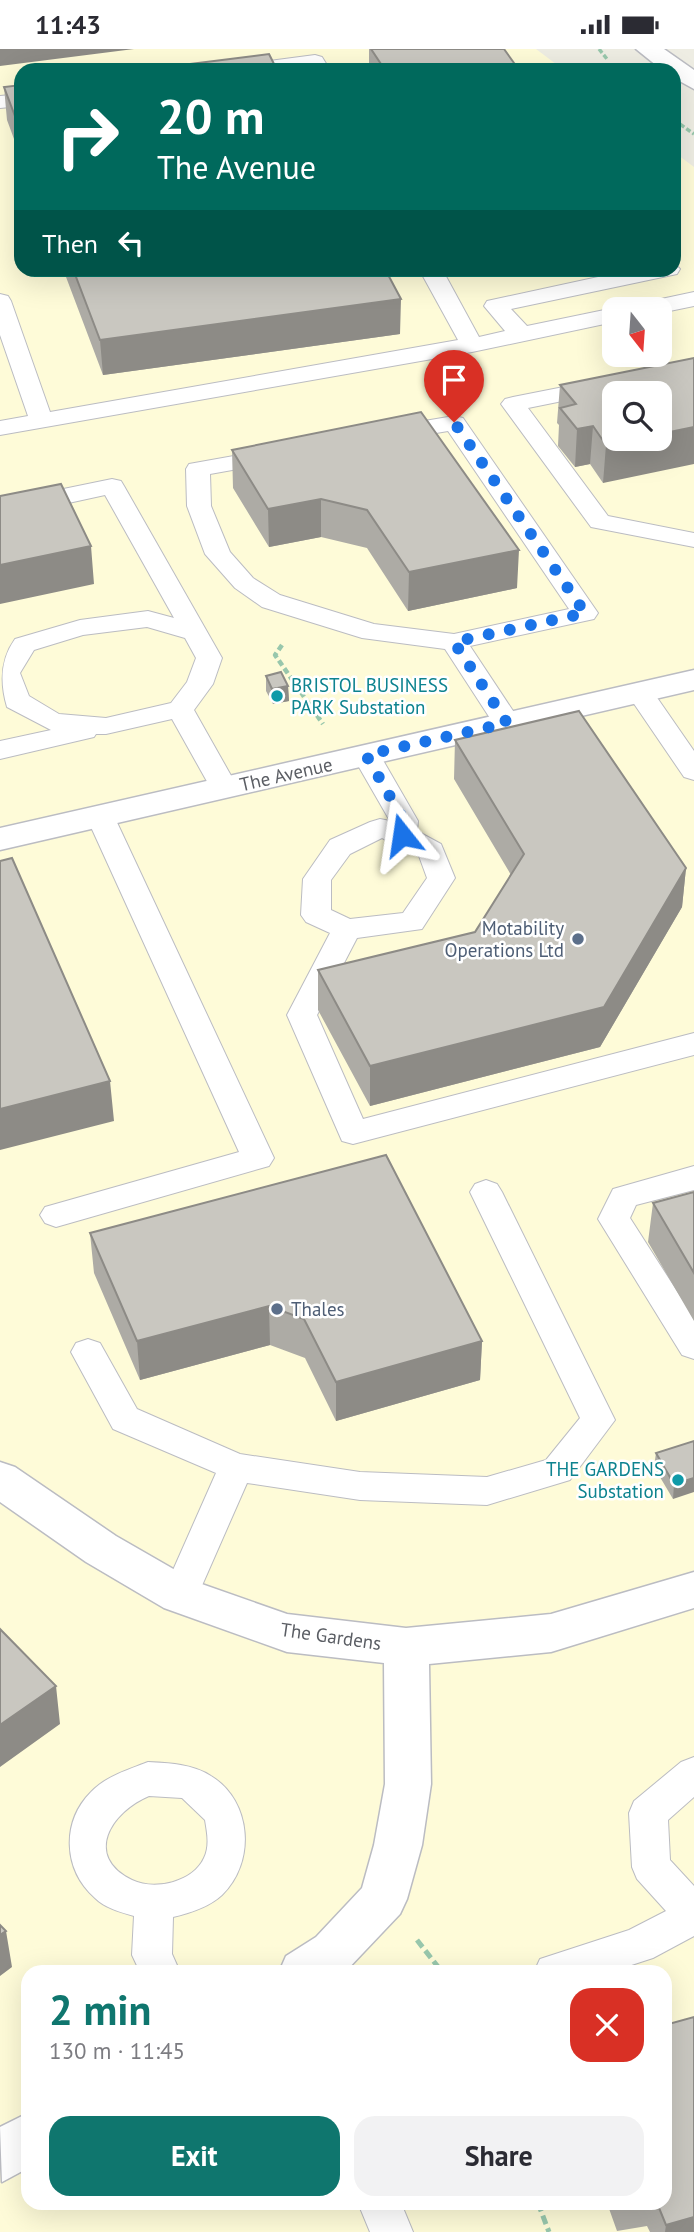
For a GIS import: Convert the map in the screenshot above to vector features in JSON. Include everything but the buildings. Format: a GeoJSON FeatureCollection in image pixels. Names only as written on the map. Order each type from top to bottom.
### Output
{"type":"FeatureCollection","features":[{"type":"Feature","properties":{"kind":"street"},"geometry":{"type":"LineString","coordinates":[[651,50],[669,63]]}},
{"type":"Feature","properties":{"kind":"street","name":"The Avenue"},"geometry":{"type":"LineString","coordinates":[[0,839],[694,680]]}},
{"type":"Feature","properties":{"kind":"street","name":"The Gardens"},"geometry":{"type":"LineString","coordinates":[[0,1479],[101,1549],[180,1595],[287,1633],[406,1647],[551,1633],[693,1592]]}},
{"type":"Feature","properties":{"kind":"street"},"geometry":{"type":"LineString","coordinates":[[314,1965],[333,1953],[383,1899],[398,1845],[408,1784],[406,1647]]}},
{"type":"Feature","properties":{"kind":"lane"},"geometry":{"type":"LineString","coordinates":[[300,63],[316,63]]}},
{"type":"Feature","properties":{"kind":"lane"},"geometry":{"type":"LineString","coordinates":[[434,277],[472,345]]}},
{"type":"Feature","properties":{"kind":"lane"},"geometry":{"type":"LineString","coordinates":[[521,334],[495,306],[633,277]]}},
{"type":"Feature","properties":{"kind":"lane"},"geometry":{"type":"LineString","coordinates":[[672,304],[694,299]]}},
{"type":"Feature","properties":{"kind":"lane"},"geometry":{"type":"LineString","coordinates":[[0,301],[41,420]]}},
{"type":"Feature","properties":{"kind":"lane"},"geometry":{"type":"LineString","coordinates":[[0,428],[472,345],[602,317]]}},
{"type":"Feature","properties":{"kind":"lane"},"geometry":{"type":"LineString","coordinates":[[602,386],[513,404],[600,522],[693,543]]}},
{"type":"Feature","properties":{"kind":"lane"},"geometry":{"type":"LineString","coordinates":[[293,452],[198,469],[199,506],[218,554],[244,583],[271,601],[371,632],[454,642],[585,613],[454,422],[360,440]]}},
{"type":"Feature","properties":{"kind":"lane"},"geometry":{"type":"LineString","coordinates":[[0,510],[112,486],[209,659],[200,684],[180,709],[0,750]]}},
{"type":"Feature","properties":{"kind":"lane"},"geometry":{"type":"LineString","coordinates":[[106,726],[54,722],[17,701],[7,673],[24,645],[80,628],[148,619],[195,633]]}},
{"type":"Feature","properties":{"kind":"lane"},"geometry":{"type":"LineString","coordinates":[[454,642],[507,723]]}},
{"type":"Feature","properties":{"kind":"lane"},"geometry":{"type":"LineString","coordinates":[[639,692],[694,771]]}},
{"type":"Feature","properties":{"kind":"lane"},"geometry":{"type":"LineString","coordinates":[[180,709],[224,788]]}},
{"type":"Feature","properties":{"kind":"lane"},"geometry":{"type":"LineString","coordinates":[[357,757],[404,821],[402,835]]}},
{"type":"Feature","properties":{"kind":"lane"},"geometry":{"type":"LineString","coordinates":[[56,1215],[258,1159],[100,816]]}},
{"type":"Feature","properties":{"kind":"lane"},"geometry":{"type":"LineString","coordinates":[[380,828],[402,835],[431,851],[441,878],[412,922],[347,929],[316,915],[317,879],[340,848],[380,828]]}},
{"type":"Feature","properties":{"kind":"lane"},"geometry":{"type":"LineString","coordinates":[[347,929],[302,1015],[353,1133],[694,1044]]}},
{"type":"Feature","properties":{"kind":"lane"},"geometry":{"type":"LineString","coordinates":[[694,1178],[624,1197],[614,1219],[694,1346]]}},
{"type":"Feature","properties":{"kind":"lane"},"geometry":{"type":"LineString","coordinates":[[88,1352],[125,1419],[236,1467],[360,1486],[487,1491],[558,1470],[598,1420],[486,1192]]}},
{"type":"Feature","properties":{"kind":"lane"},"geometry":{"type":"LineString","coordinates":[[180,1595],[236,1467]]}},
{"type":"Feature","properties":{"kind":"lane"},"geometry":{"type":"LineString","coordinates":[[576,1965],[639,1945],[694,1914],[651,1867],[648,1813],[694,1774]]}},
{"type":"Feature","properties":{"kind":"lane"},"geometry":{"type":"LineString","coordinates":[[153,1903],[152,1955],[157,1965]]}},
{"type":"Feature","properties":{"kind":"lane"},"geometry":{"type":"LineString","coordinates":[[382,2210],[392,2232]]}},
{"type":"Feature","properties":{"kind":"path"},"geometry":{"type":"LineString","coordinates":[[303,612],[275,655],[357,757]]}},
{"type":"Feature","properties":{"kind":"path"},"geometry":{"type":"LineString","coordinates":[[541,2210],[549,2232]]}},
{"type":"Feature","properties":{"kind":"shaded area"},"geometry":{"type":"Polygon","coordinates":[[[0,49],[536,49],[555,63],[14,63],[14,277],[681,277],[681,157],[694,167],[694,2232],[0,2232],[0,49]]]}},
{"type":"Feature","properties":{"kind":"place","name":"BRISTOL BUSINESS PARK Substation"},"geometry":{"type":"Point","coordinates":[277,696]}},
{"type":"Feature","properties":{"kind":"place","name":"Motability Operations Ltd"},"geometry":{"type":"Point","coordinates":[578,939]}},
{"type":"Feature","properties":{"kind":"place","name":"Thales"},"geometry":{"type":"Point","coordinates":[277,1309]}},
{"type":"Feature","properties":{"kind":"place","name":"THE GARDENS Substation"},"geometry":{"type":"Point","coordinates":[678,1480]}},
{"type":"Feature","properties":{"kind":"route"},"geometry":{"type":"LineString","coordinates":[[402,835],[404,821],[366,755],[507,723],[454,642],[585,613],[454,422]]}}]}
